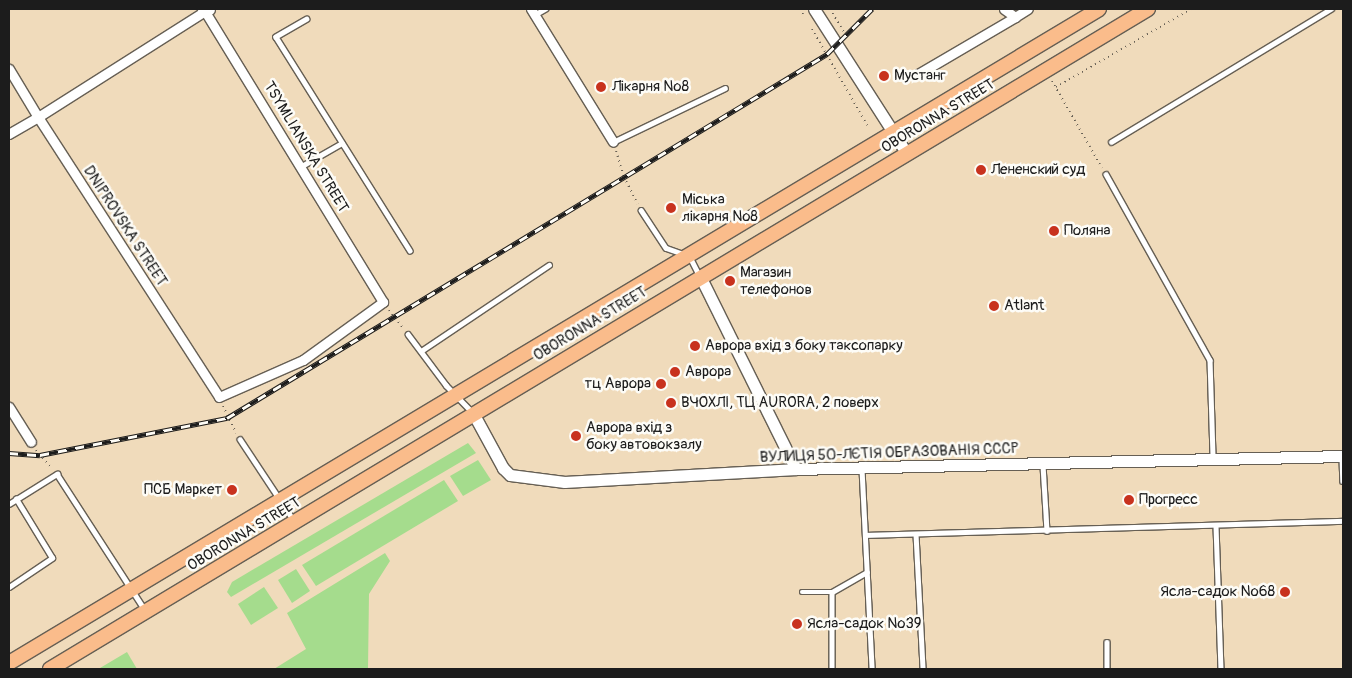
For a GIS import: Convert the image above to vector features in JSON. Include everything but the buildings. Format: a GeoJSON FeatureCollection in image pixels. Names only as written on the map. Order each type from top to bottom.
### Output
{"type":"FeatureCollection","features":[{"type":"Feature","properties":{"kind":"main road","name":"OBORONNA STREET"},"geometry":{"type":"LineString","coordinates":[[9,663],[1099,9]]}},
{"type":"Feature","properties":{"kind":"main road","name":"OBORONNA STREET"},"geometry":{"type":"LineString","coordinates":[[50,669],[472,413],[701,278],[1148,9]]}},
{"type":"Feature","properties":{"kind":"street"},"geometry":{"type":"LineString","coordinates":[[814,9],[895,132],[907,154]]}},
{"type":"Feature","properties":{"kind":"street"},"geometry":{"type":"LineString","coordinates":[[1004,9],[1015,17]]}},
{"type":"Feature","properties":{"kind":"street"},"geometry":{"type":"LineString","coordinates":[[918,74],[1028,9]]}},
{"type":"Feature","properties":{"kind":"street"},"geometry":{"type":"LineString","coordinates":[[9,134],[206,10]]}},
{"type":"Feature","properties":{"kind":"street","name":"TSYMLIANSKA STREET"},"geometry":{"type":"LineString","coordinates":[[206,10],[383,302]]}},
{"type":"Feature","properties":{"kind":"street"},"geometry":{"type":"LineString","coordinates":[[533,12],[613,142]]}},
{"type":"Feature","properties":{"kind":"street","name":"DNIPROVSKA STREET"},"geometry":{"type":"LineString","coordinates":[[9,69],[219,397]]}},
{"type":"Feature","properties":{"kind":"street"},"geometry":{"type":"LineString","coordinates":[[701,278],[796,469]]}},
{"type":"Feature","properties":{"kind":"street"},"geometry":{"type":"LineString","coordinates":[[219,397],[303,360],[383,302]]}},
{"type":"Feature","properties":{"kind":"street"},"geometry":{"type":"LineString","coordinates":[[9,407],[31,442]]}},
{"type":"Feature","properties":{"kind":"street","name":"ВУЛИЦЯ 50-ЛЄТІЯ ОБРАЗОВАНІЯ СССР"},"geometry":{"type":"LineString","coordinates":[[472,413],[503,468],[521,478],[565,482],[796,469],[862,470],[1043,463],[1343,456]]}},
{"type":"Feature","properties":{"kind":"lane"},"geometry":{"type":"LineString","coordinates":[[533,12],[545,9]]}},
{"type":"Feature","properties":{"kind":"lane"},"geometry":{"type":"LineString","coordinates":[[1111,142],[1331,9]]}},
{"type":"Feature","properties":{"kind":"lane"},"geometry":{"type":"LineString","coordinates":[[307,19],[276,37],[410,251]]}},
{"type":"Feature","properties":{"kind":"lane"},"geometry":{"type":"LineString","coordinates":[[613,142],[725,88]]}},
{"type":"Feature","properties":{"kind":"lane"},"geometry":{"type":"LineString","coordinates":[[300,166],[342,143]]}},
{"type":"Feature","properties":{"kind":"lane"},"geometry":{"type":"LineString","coordinates":[[1106,174],[1210,360],[1213,459]]}},
{"type":"Feature","properties":{"kind":"lane"},"geometry":{"type":"LineString","coordinates":[[641,210],[666,248],[690,256],[701,278]]}},
{"type":"Feature","properties":{"kind":"lane"},"geometry":{"type":"LineString","coordinates":[[421,351],[549,265]]}},
{"type":"Feature","properties":{"kind":"lane"},"geometry":{"type":"LineString","coordinates":[[408,334],[446,385],[472,413]]}},
{"type":"Feature","properties":{"kind":"lane"},"geometry":{"type":"LineString","coordinates":[[240,439],[279,501],[295,522]]}},
{"type":"Feature","properties":{"kind":"lane"},"geometry":{"type":"LineString","coordinates":[[1343,456],[1343,481]]}},
{"type":"Feature","properties":{"kind":"lane"},"geometry":{"type":"LineString","coordinates":[[1043,463],[1047,531]]}},
{"type":"Feature","properties":{"kind":"lane"},"geometry":{"type":"LineString","coordinates":[[862,470],[872,669]]}},
{"type":"Feature","properties":{"kind":"lane"},"geometry":{"type":"LineString","coordinates":[[9,504],[57,474],[146,612]]}},
{"type":"Feature","properties":{"kind":"lane"},"geometry":{"type":"LineString","coordinates":[[9,587],[52,558],[16,500]]}},
{"type":"Feature","properties":{"kind":"lane"},"geometry":{"type":"LineString","coordinates":[[866,535],[1343,521]]}},
{"type":"Feature","properties":{"kind":"lane"},"geometry":{"type":"LineString","coordinates":[[1216,526],[1221,669]]}},
{"type":"Feature","properties":{"kind":"lane"},"geometry":{"type":"LineString","coordinates":[[916,534],[924,669]]}},
{"type":"Feature","properties":{"kind":"lane"},"geometry":{"type":"LineString","coordinates":[[802,592],[832,592],[867,572]]}},
{"type":"Feature","properties":{"kind":"lane"},"geometry":{"type":"LineString","coordinates":[[832,592],[832,669]]}},
{"type":"Feature","properties":{"kind":"lane"},"geometry":{"type":"LineString","coordinates":[[1107,642],[1107,669]]}},
{"type":"Feature","properties":{"kind":"path"},"geometry":{"type":"LineString","coordinates":[[800,9],[804,16]]}},
{"type":"Feature","properties":{"kind":"path"},"geometry":{"type":"LineString","coordinates":[[830,9],[843,31]]}},
{"type":"Feature","properties":{"kind":"path"},"geometry":{"type":"LineString","coordinates":[[1056,87],[1190,9]]}},
{"type":"Feature","properties":{"kind":"path"},"geometry":{"type":"LineString","coordinates":[[809,24],[867,125]]}},
{"type":"Feature","properties":{"kind":"path"},"geometry":{"type":"LineString","coordinates":[[1046,70],[1106,174]]}},
{"type":"Feature","properties":{"kind":"path"},"geometry":{"type":"LineString","coordinates":[[613,142],[624,177],[641,210]]}},
{"type":"Feature","properties":{"kind":"path"},"geometry":{"type":"LineString","coordinates":[[383,302],[408,334]]}},
{"type":"Feature","properties":{"kind":"path"},"geometry":{"type":"LineString","coordinates":[[219,397],[240,439]]}},
{"type":"Feature","properties":{"kind":"path"},"geometry":{"type":"LineString","coordinates":[[31,442],[57,474]]}},
{"type":"Feature","properties":{"kind":"green space"},"geometry":{"type":"Polygon","coordinates":[[[468,443],[476,453],[231,597],[227,592],[232,582],[468,443]]]}},
{"type":"Feature","properties":{"kind":"green space"},"geometry":{"type":"Polygon","coordinates":[[[478,460],[491,480],[463,496],[450,476],[478,460]]]}},
{"type":"Feature","properties":{"kind":"green space"},"geometry":{"type":"Polygon","coordinates":[[[444,480],[458,501],[316,586],[302,565],[444,480]]]}},
{"type":"Feature","properties":{"kind":"green space"},"geometry":{"type":"Polygon","coordinates":[[[385,553],[390,561],[369,594],[368,669],[274,669],[306,649],[287,613],[385,553]]]}},
{"type":"Feature","properties":{"kind":"green space"},"geometry":{"type":"Polygon","coordinates":[[[296,569],[310,591],[292,603],[278,580],[296,569]]]}},
{"type":"Feature","properties":{"kind":"green space"},"geometry":{"type":"Polygon","coordinates":[[[264,587],[278,608],[251,625],[238,604],[264,587]]]}},
{"type":"Feature","properties":{"kind":"green space"},"geometry":{"type":"Polygon","coordinates":[[[127,652],[137,669],[100,668],[127,652]]]}},
{"type":"Feature","properties":{"kind":"railway"},"geometry":{"type":"LineString","coordinates":[[9,453],[40,455],[227,418],[827,54],[872,9]]}},
{"type":"Feature","properties":{"kind":"place","name":"Мустанг"},"geometry":{"type":"Point","coordinates":[884,76]}},
{"type":"Feature","properties":{"kind":"place","name":"Лікарня №8"},"geometry":{"type":"Point","coordinates":[601,87]}},
{"type":"Feature","properties":{"kind":"place","name":"Лененский суд"},"geometry":{"type":"Point","coordinates":[981,170]}},
{"type":"Feature","properties":{"kind":"place","name":"Міська лікарня №8"},"geometry":{"type":"Point","coordinates":[671,208]}},
{"type":"Feature","properties":{"kind":"place","name":"Поляна"},"geometry":{"type":"Point","coordinates":[1054,231]}},
{"type":"Feature","properties":{"kind":"place","name":"Магазин телефонов"},"geometry":{"type":"Point","coordinates":[730,281]}},
{"type":"Feature","properties":{"kind":"place","name":"Atlant"},"geometry":{"type":"Point","coordinates":[994,306]}},
{"type":"Feature","properties":{"kind":"place","name":"Аврора вхід з боку таксопарку"},"geometry":{"type":"Point","coordinates":[695,346]}},
{"type":"Feature","properties":{"kind":"place","name":"Аврора"},"geometry":{"type":"Point","coordinates":[675,372]}},
{"type":"Feature","properties":{"kind":"place","name":"тц Аврора"},"geometry":{"type":"Point","coordinates":[661,384]}},
{"type":"Feature","properties":{"kind":"place","name":"ВЧОХЛІ, ТЦ AURORA, 2 поверх"},"geometry":{"type":"Point","coordinates":[671,403]}},
{"type":"Feature","properties":{"kind":"place","name":"Аврора вхід з боку автовокзалу"},"geometry":{"type":"Point","coordinates":[576,436]}},
{"type":"Feature","properties":{"kind":"place","name":"ПСБ Маркет"},"geometry":{"type":"Point","coordinates":[232,490]}},
{"type":"Feature","properties":{"kind":"place","name":"Прогресс"},"geometry":{"type":"Point","coordinates":[1129,500]}},
{"type":"Feature","properties":{"kind":"place","name":"Ясла-садок №68"},"geometry":{"type":"Point","coordinates":[1285,592]}},
{"type":"Feature","properties":{"kind":"place","name":"Ясла-садок №39"},"geometry":{"type":"Point","coordinates":[797,624]}}]}
